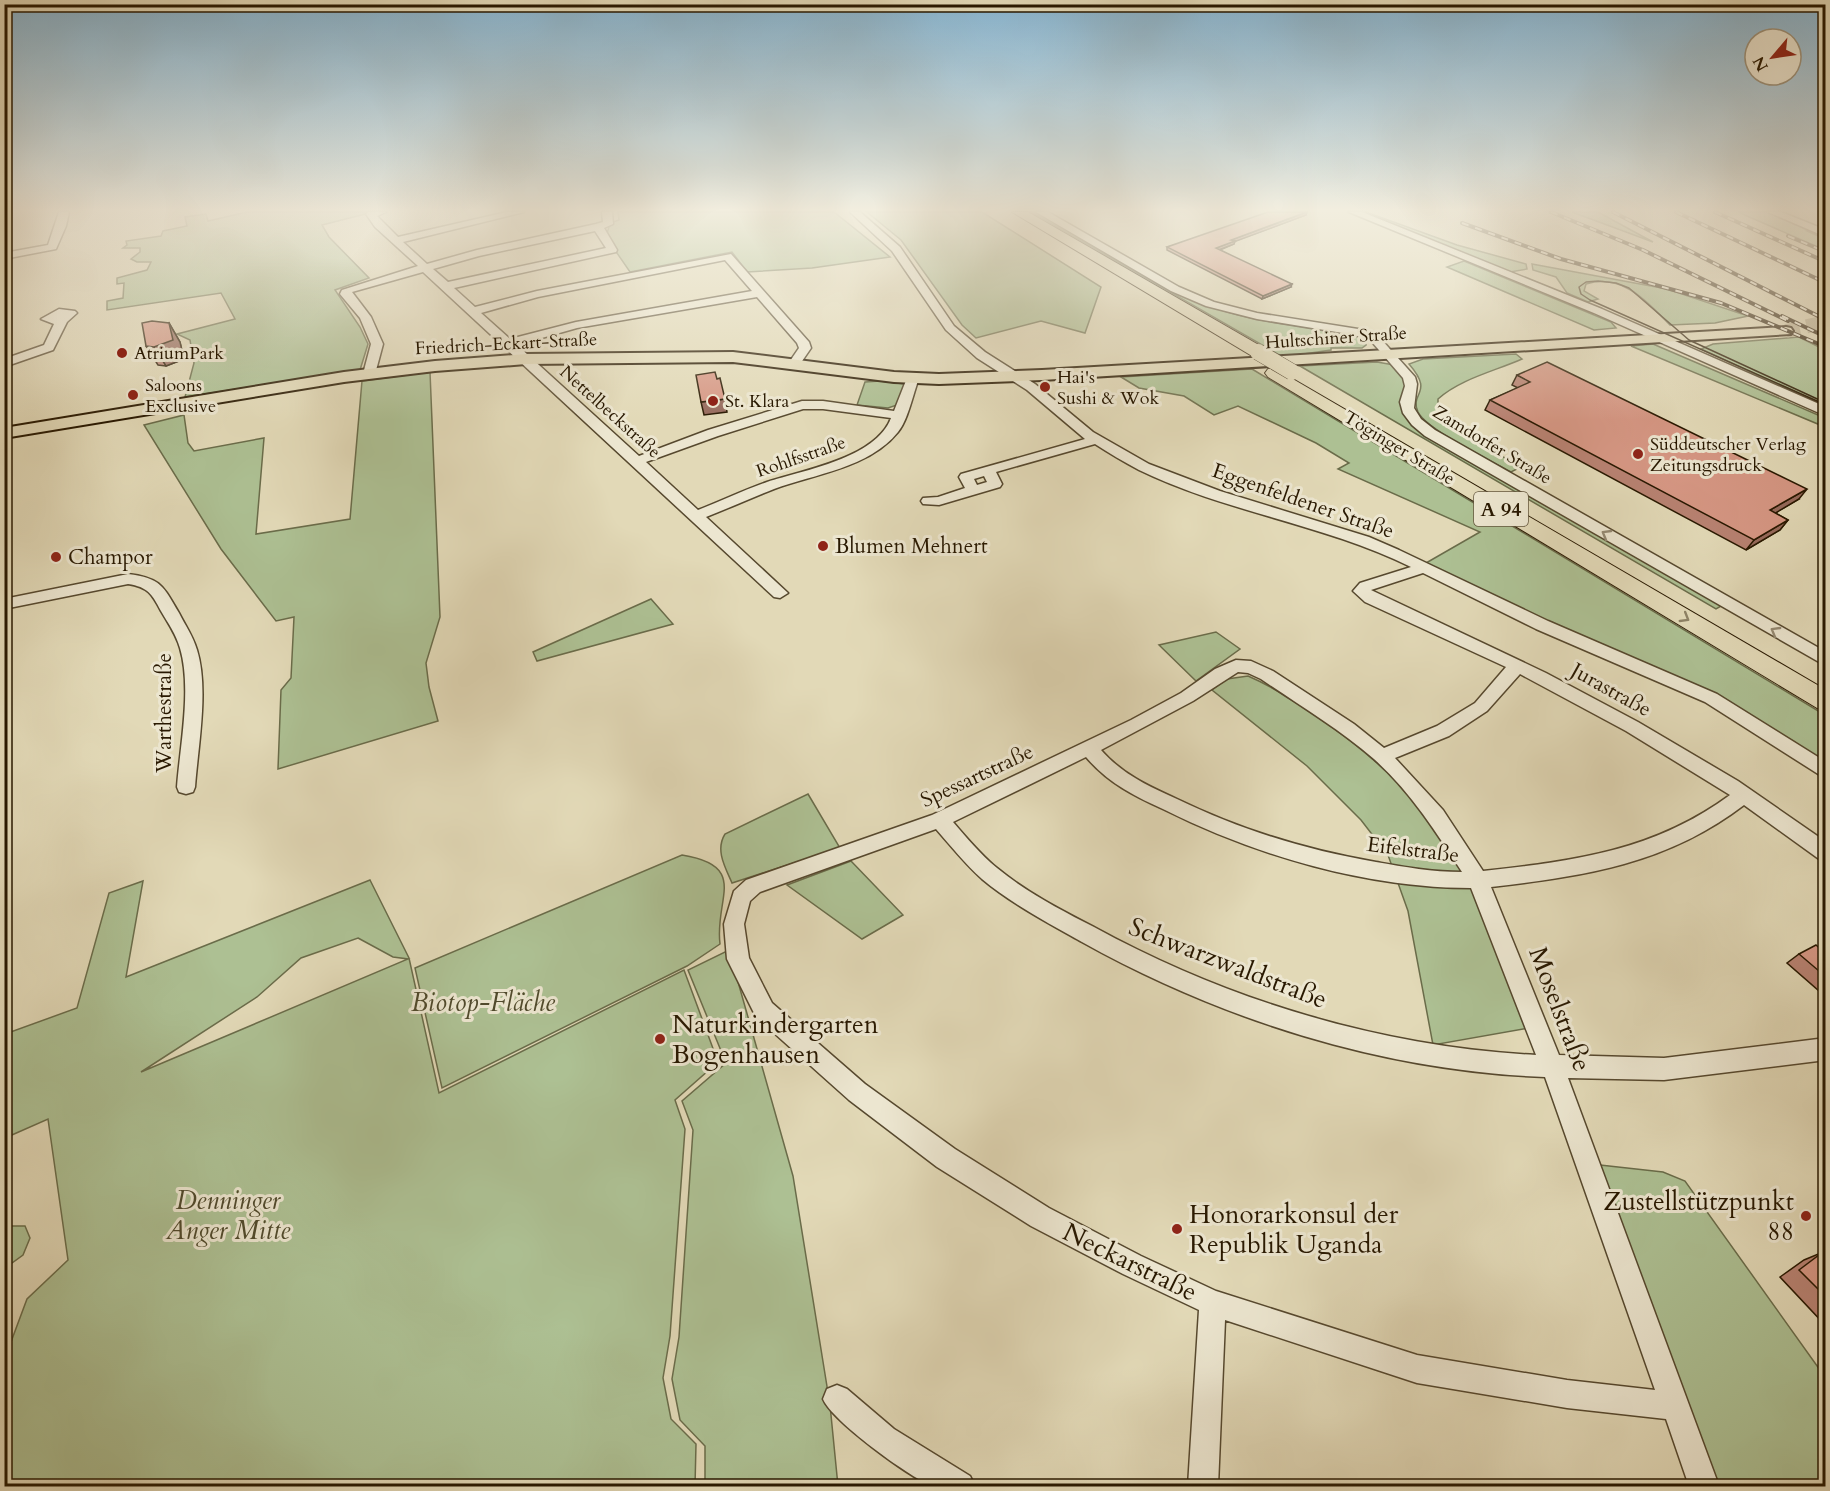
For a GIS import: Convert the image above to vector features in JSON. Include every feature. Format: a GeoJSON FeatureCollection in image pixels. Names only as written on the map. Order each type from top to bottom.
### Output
{"type":"FeatureCollection","features":[{"type":"Feature","properties":{"kind":"highway","name":"Töginger Straße"},"geometry":{"type":"LineString","coordinates":[[1121,282],[1240,352],[1283,372],[1826,683]]}},
{"type":"Feature","properties":{"kind":"highway","name":"Töginger Straße"},"geometry":{"type":"LineString","coordinates":[[1138,282],[1258,352],[1283,372],[1826,702]]}},
{"type":"Feature","properties":{"kind":"main road","name":"Hultschiner Straße"},"geometry":{"type":"LineString","coordinates":[[1014,377],[1786,331]]}},
{"type":"Feature","properties":{"kind":"main road","name":"Friedrich-Eckart-Straße"},"geometry":{"type":"LineString","coordinates":[[4,433],[369,374],[526,359],[733,357],[858,374],[913,378],[1014,377]]}},
{"type":"Feature","properties":{"kind":"street"},"geometry":{"type":"LineString","coordinates":[[369,374],[377,344],[365,317],[346,294],[347,290],[375,282]]}},
{"type":"Feature","properties":{"kind":"street","name":"Nettelbeckstraße"},"geometry":{"type":"LineString","coordinates":[[442,282],[780,593]]}},
{"type":"Feature","properties":{"kind":"street"},"geometry":{"type":"LineString","coordinates":[[447,286],[467,282]]}},
{"type":"Feature","properties":{"kind":"street"},"geometry":{"type":"LineString","coordinates":[[474,311],[537,294],[599,282]]}},
{"type":"Feature","properties":{"kind":"street"},"geometry":{"type":"LineString","coordinates":[[750,282],[803,342],[805,348],[794,364]]}},
{"type":"Feature","properties":{"kind":"street","name":"Eggenfeldener Straße"},"geometry":{"type":"LineString","coordinates":[[918,282],[960,339],[1031,387],[1096,440],[1144,467],[1364,540],[1542,625],[1711,698],[1826,772]]}},
{"type":"Feature","properties":{"kind":"street","name":"Zamdorfer Straße"},"geometry":{"type":"LineString","coordinates":[[1166,282],[1193,297],[1221,307],[1257,316],[1358,332],[1374,338],[1411,381],[1406,407],[1414,420],[1430,433],[1826,660]]}},
{"type":"Feature","properties":{"kind":"street"},"geometry":{"type":"LineString","coordinates":[[1527,282],[1826,412]]}},
{"type":"Feature","properties":{"kind":"street"},"geometry":{"type":"LineString","coordinates":[[510,343],[576,324],[760,293]]}},
{"type":"Feature","properties":{"kind":"street"},"geometry":{"type":"LineString","coordinates":[[4,363],[49,347],[62,320]]}},
{"type":"Feature","properties":{"kind":"street"},"geometry":{"type":"LineString","coordinates":[[957,378],[974,374],[981,368],[960,339]]}},
{"type":"Feature","properties":{"kind":"street","name":"Rohlfsstraße"},"geometry":{"type":"LineString","coordinates":[[697,516],[770,486],[860,456],[882,441],[893,430],[913,378]]}},
{"type":"Feature","properties":{"kind":"street"},"geometry":{"type":"LineString","coordinates":[[637,461],[713,433],[802,405],[834,406],[900,416]]}},
{"type":"Feature","properties":{"kind":"street"},"geometry":{"type":"LineString","coordinates":[[928,501],[939,501],[973,490],[966,477],[1096,440]]}},
{"type":"Feature","properties":{"kind":"street","name":"Jurastraße"},"geometry":{"type":"LineString","coordinates":[[1424,568],[1365,587],[1361,591],[1371,598],[1517,666],[1628,725],[1743,796],[1826,853]]}},
{"type":"Feature","properties":{"kind":"street","name":"Warthestraße"},"geometry":{"type":"LineString","coordinates":[[4,604],[128,579],[146,581],[155,585],[181,631],[190,654],[191,711],[186,787]]}},
{"type":"Feature","properties":{"kind":"street","name":"Moselstraße"},"geometry":{"type":"LineString","coordinates":[[1221,673],[1236,666],[1259,671],[1348,729],[1382,756],[1436,815],[1478,880],[1553,1068],[1704,1486]]}},
{"type":"Feature","properties":{"kind":"street"},"geometry":{"type":"LineString","coordinates":[[1382,756],[1443,731],[1481,707],[1517,666]]}},
{"type":"Feature","properties":{"kind":"street","name":"Spessartstraße"},"geometry":{"type":"LineString","coordinates":[[741,897],[753,886],[939,820],[1089,748],[1187,697],[1221,673]]}},
{"type":"Feature","properties":{"kind":"street","name":"Eifelstraße"},"geometry":{"type":"LineString","coordinates":[[1089,748],[1106,768],[1126,783],[1238,835],[1324,861],[1432,880],[1478,880],[1568,870],[1641,852],[1712,819],[1743,796]]}},
{"type":"Feature","properties":{"kind":"street","name":"Schwarzwaldstraße"},"geometry":{"type":"LineString","coordinates":[[939,820],[981,866],[1036,905],[1109,948],[1186,983],[1261,1012],[1318,1029],[1392,1047],[1442,1056],[1553,1068],[1664,1069],[1826,1048]]}},
{"type":"Feature","properties":{"kind":"street","name":"Neckarstraße"},"geometry":{"type":"LineString","coordinates":[[741,897],[734,924],[738,959],[764,1010],[857,1092],[946,1158],[1040,1218],[1213,1303],[1417,1369],[1568,1394],[1675,1406]]}},
{"type":"Feature","properties":{"kind":"street"},"geometry":{"type":"LineString","coordinates":[[1203,1486],[1213,1303]]}},
{"type":"Feature","properties":{"kind":"street"},"geometry":{"type":"LineString","coordinates":[[837,1399],[884,1439],[960,1486]]}},
{"type":"Feature","properties":{"kind":"green space"},"geometry":{"type":"Polygon","coordinates":[[[117,282],[359,282],[335,290],[360,327],[368,344],[360,370],[185,397],[194,363],[190,340],[177,334],[235,319],[221,293],[107,310],[107,301],[123,298],[124,283],[117,284],[117,282]]]}},
{"type":"Feature","properties":{"kind":"green space"},"geometry":{"type":"Polygon","coordinates":[[[931,282],[1092,282],[1101,287],[1085,333],[1041,321],[976,338],[962,325],[931,282]]]}},
{"type":"Feature","properties":{"kind":"green space"},"geometry":{"type":"Polygon","coordinates":[[[1152,282],[1194,300],[1235,314],[1287,325],[1358,335],[1366,339],[1366,345],[1362,348],[1331,348],[1331,350],[1283,357],[1152,282]]]}},
{"type":"Feature","properties":{"kind":"green space"},"geometry":{"type":"Polygon","coordinates":[[[1481,282],[1514,282],[1611,322],[1616,328],[1594,330],[1481,282]]]}},
{"type":"Feature","properties":{"kind":"green space"},"geometry":{"type":"Polygon","coordinates":[[[1559,282],[1627,282],[1667,289],[1748,316],[1715,323],[1670,325],[1633,291],[1611,282],[1586,284],[1584,291],[1598,299],[1588,302],[1567,293],[1559,282]]]}},
{"type":"Feature","properties":{"kind":"green space"},"geometry":{"type":"Polygon","coordinates":[[[1799,337],[1825,350],[1825,406],[1701,349],[1713,344],[1799,337]]]}},
{"type":"Feature","properties":{"kind":"green space"},"geometry":{"type":"Polygon","coordinates":[[[1653,344],[1825,418],[1825,427],[1631,346],[1653,344]]]}},
{"type":"Feature","properties":{"kind":"green space"},"geometry":{"type":"Polygon","coordinates":[[[1516,354],[1522,359],[1467,381],[1438,399],[1438,403],[1448,414],[1461,422],[1450,427],[1521,467],[1511,472],[1446,436],[1424,419],[1416,405],[1421,387],[1420,381],[1409,364],[1423,359],[1516,354]]]}},
{"type":"Feature","properties":{"kind":"green space"},"geometry":{"type":"Polygon","coordinates":[[[1377,362],[1394,365],[1406,379],[1401,406],[1406,415],[1723,605],[1716,609],[1300,366],[1377,362]]]}},
{"type":"Feature","properties":{"kind":"green space"},"geometry":{"type":"Polygon","coordinates":[[[1252,369],[1825,715],[1825,764],[1793,741],[1687,681],[1550,624],[1426,563],[1480,532],[1338,469],[1349,463],[1316,443],[1238,406],[1214,415],[1184,396],[1139,388],[1121,377],[1252,369]]]}},
{"type":"Feature","properties":{"kind":"green space"},"geometry":{"type":"Polygon","coordinates":[[[430,372],[440,617],[426,663],[429,687],[438,721],[278,769],[281,690],[291,678],[294,617],[276,621],[221,549],[144,425],[184,415],[188,443],[194,451],[264,438],[256,534],[350,519],[362,381],[430,372]]]}},
{"type":"Feature","properties":{"kind":"green space"},"geometry":{"type":"Polygon","coordinates":[[[865,382],[905,384],[897,405],[888,408],[857,405],[865,382]]]}},
{"type":"Feature","properties":{"kind":"green space"},"geometry":{"type":"Polygon","coordinates":[[[651,599],[673,624],[537,661],[533,652],[651,599]]]}},
{"type":"Feature","properties":{"kind":"green space"},"geometry":{"type":"Polygon","coordinates":[[[1216,632],[1240,649],[1196,681],[1159,645],[1216,632]]]}},
{"type":"Feature","properties":{"kind":"green space"},"geometry":{"type":"Polygon","coordinates":[[[1248,676],[1285,696],[1348,739],[1390,775],[1427,815],[1459,863],[1486,917],[1529,1028],[1433,1045],[1408,911],[1388,855],[1361,820],[1307,766],[1212,690],[1227,679],[1248,676]]]}},
{"type":"Feature","properties":{"kind":"green space"},"geometry":{"type":"Polygon","coordinates":[[[808,794],[840,848],[732,883],[721,852],[725,834],[808,794]]]}},
{"type":"Feature","properties":{"kind":"green space","name":"Biotop-Fläche"},"geometry":{"type":"Polygon","coordinates":[[[682,855],[703,860],[716,867],[722,876],[724,887],[719,928],[720,944],[687,966],[442,1088],[415,968],[682,855]]]}},
{"type":"Feature","properties":{"kind":"green space"},"geometry":{"type":"Polygon","coordinates":[[[851,861],[903,915],[862,939],[787,885],[851,861]]]}},
{"type":"Feature","properties":{"kind":"green space","name":"Denninger Anger Mitte"},"geometry":{"type":"Polygon","coordinates":[[[370,880],[409,958],[439,1093],[684,970],[718,1062],[675,1100],[685,1129],[670,1336],[663,1378],[671,1419],[696,1444],[695,1486],[5,1486],[5,1358],[27,1299],[68,1260],[48,1119],[5,1138],[5,1034],[77,1008],[109,893],[143,881],[126,977],[370,880]],[[358,938],[301,958],[257,997],[141,1072],[408,959],[393,957],[358,938]]]}},
{"type":"Feature","properties":{"kind":"green space"},"geometry":{"type":"Polygon","coordinates":[[[729,950],[793,1176],[830,1405],[838,1486],[705,1486],[705,1446],[680,1420],[672,1379],[679,1337],[693,1130],[682,1101],[726,1063],[688,970],[729,950]]]}},
{"type":"Feature","properties":{"kind":"green space"},"geometry":{"type":"Polygon","coordinates":[[[1600,1165],[1663,1172],[1685,1181],[1825,1377],[1825,1486],[1717,1486],[1600,1165]]]}},
{"type":"Feature","properties":{"kind":"green space"},"geometry":{"type":"Polygon","coordinates":[[[12,1226],[25,1226],[30,1238],[23,1255],[5,1268],[5,1233],[12,1226]]]}},
{"type":"Feature","properties":{"kind":"building"},"geometry":{"type":"Polygon","coordinates":[[[1235,282],[1287,282],[1292,284],[1263,296],[1235,282]]]}},
{"type":"Feature","properties":{"kind":"building"},"geometry":{"type":"Polygon","coordinates":[[[152,321],[169,323],[173,340],[154,347],[146,346],[142,323],[152,321]]]}},
{"type":"Feature","properties":{"kind":"building","name":"Süddeutscher Verlag Zeitungsdruck"},"geometry":{"type":"Polygon","coordinates":[[[1547,362],[1807,489],[1770,510],[1788,520],[1754,540],[1490,400],[1530,382],[1517,375],[1547,362]]]}},
{"type":"Feature","properties":{"kind":"building"},"geometry":{"type":"Polygon","coordinates":[[[715,372],[717,379],[720,378],[725,399],[701,402],[696,375],[715,372]]]}},
{"type":"Feature","properties":{"kind":"building"},"geometry":{"type":"Polygon","coordinates":[[[1816,945],[1826,954],[1826,977],[1799,954],[1816,945]]]}},
{"type":"Feature","properties":{"kind":"building"},"geometry":{"type":"Polygon","coordinates":[[[1823,1252],[1826,1254],[1826,1297],[1799,1270],[1823,1252]]]}},
{"type":"Feature","properties":{"kind":"tunnel"},"geometry":{"type":"LineString","coordinates":[[1786,331],[1826,322]]}},
{"type":"Feature","properties":{"kind":"tram line"},"geometry":{"type":"LineString","coordinates":[[1591,282],[1579,287],[1581,294],[1590,300],[1826,405]]}},
{"type":"Feature","properties":{"kind":"tram line"},"geometry":{"type":"LineString","coordinates":[[1603,282],[1629,288],[1689,340],[1826,403]]}},
{"type":"Feature","properties":{"kind":"railway"},"geometry":{"type":"LineString","coordinates":[[1643,282],[1721,303],[1826,347]]}},
{"type":"Feature","properties":{"kind":"railway"},"geometry":{"type":"LineString","coordinates":[[1707,282],[1788,321]]}},
{"type":"Feature","properties":{"kind":"railway"},"geometry":{"type":"LineString","coordinates":[[1750,282],[1826,320]]}},
{"type":"Feature","properties":{"kind":"railway"},"geometry":{"type":"LineString","coordinates":[[1782,316],[1826,337]]}},
{"type":"Feature","properties":{"kind":"place","name":"AtriumPark"},"geometry":{"type":"Point","coordinates":[122,353]}},
{"type":"Feature","properties":{"kind":"place","name":"Hai's Sushi & Wok"},"geometry":{"type":"Point","coordinates":[1045,387]}},
{"type":"Feature","properties":{"kind":"place","name":"Saloons Exclusive"},"geometry":{"type":"Point","coordinates":[133,395]}},
{"type":"Feature","properties":{"kind":"place","name":"St. Klara"},"geometry":{"type":"Point","coordinates":[713,401]}},
{"type":"Feature","properties":{"kind":"place","name":"Süddeutscher Verlag Zeitungsdruck"},"geometry":{"type":"Point","coordinates":[1638,454]}},
{"type":"Feature","properties":{"kind":"place","name":"Blumen Mehnert"},"geometry":{"type":"Point","coordinates":[823,546]}},
{"type":"Feature","properties":{"kind":"place","name":"Champor"},"geometry":{"type":"Point","coordinates":[56,557]}},
{"type":"Feature","properties":{"kind":"place","name":"Naturkindergarten Bogenhausen"},"geometry":{"type":"Point","coordinates":[660,1039]}},
{"type":"Feature","properties":{"kind":"place","name":"Zustellstützpunkt 88"},"geometry":{"type":"Point","coordinates":[1806,1216]}},
{"type":"Feature","properties":{"kind":"place","name":"Honorarkonsul der Republik Uganda"},"geometry":{"type":"Point","coordinates":[1177,1229]}}]}
